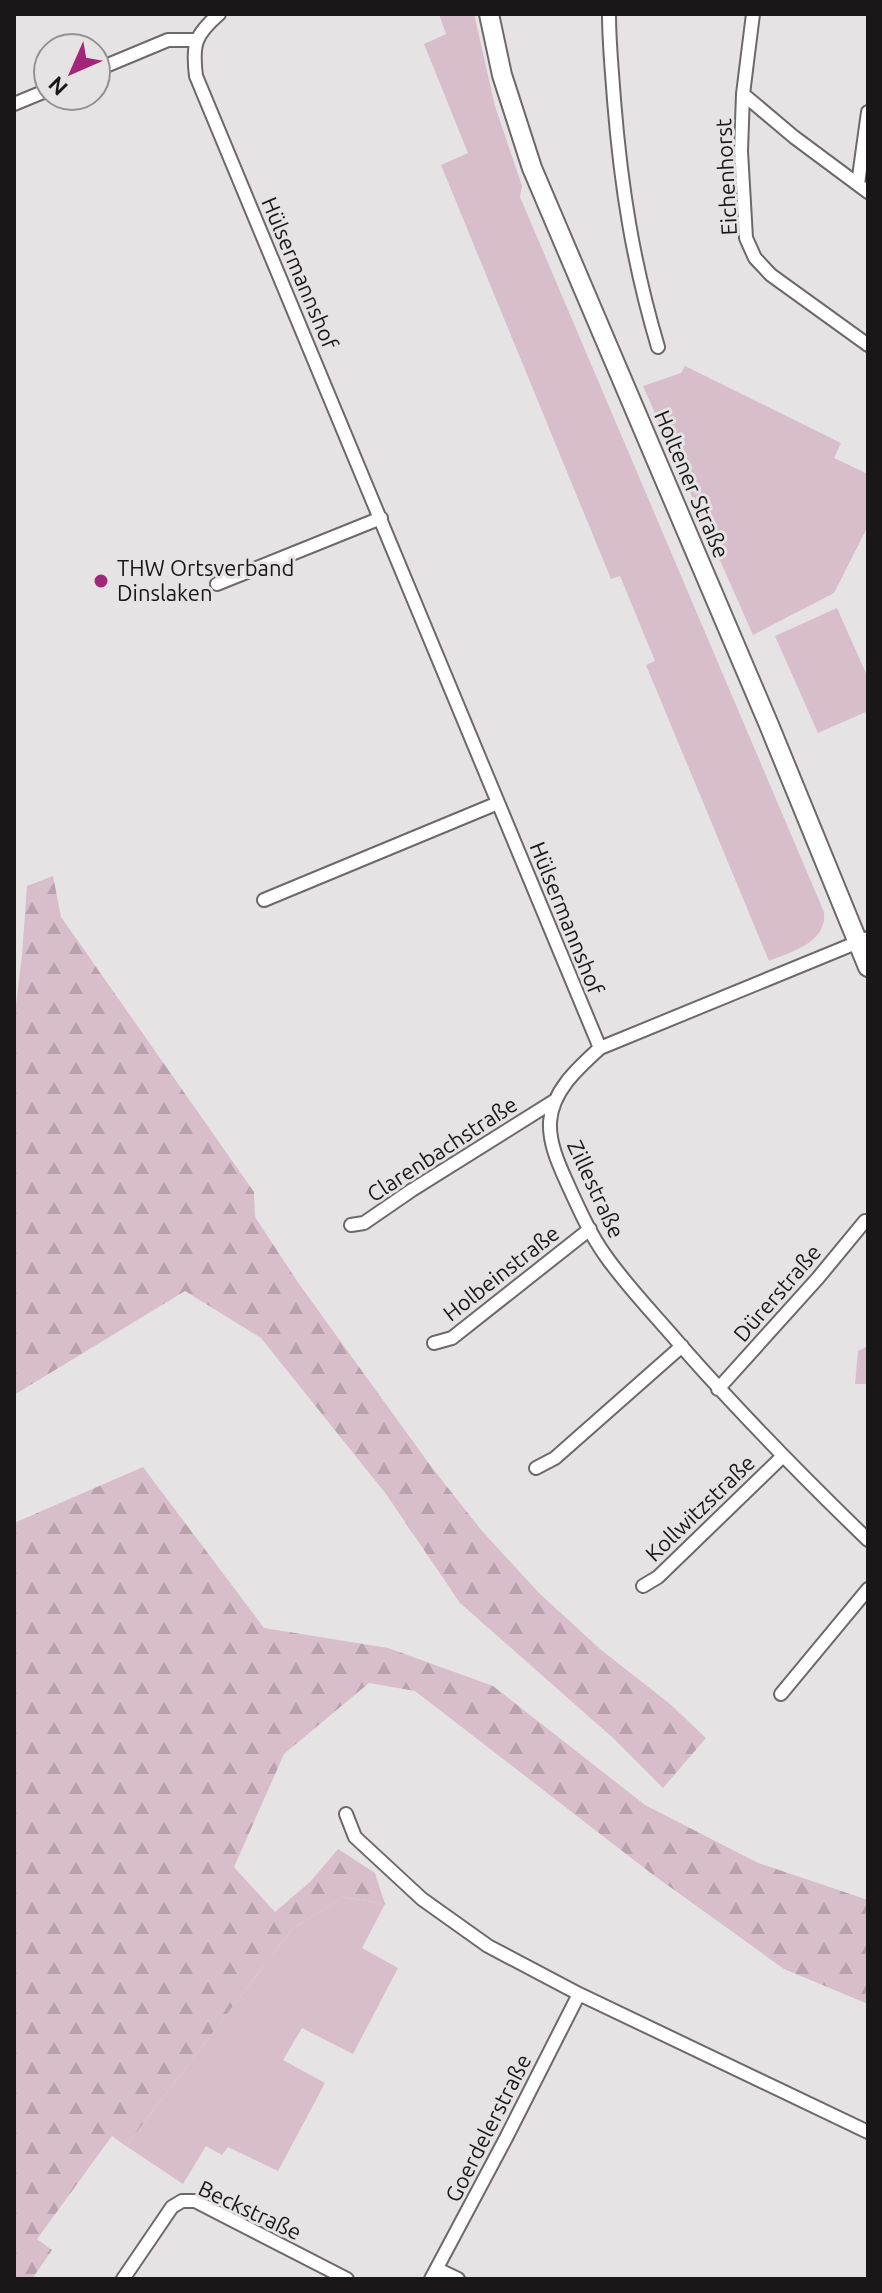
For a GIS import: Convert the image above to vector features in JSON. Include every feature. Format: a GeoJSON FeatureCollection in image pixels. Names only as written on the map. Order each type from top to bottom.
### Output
{"type":"FeatureCollection","features":[{"type":"Feature","properties":{"kind":"street"},"geometry":{"type":"LineString","coordinates":[[112,63],[168,40],[196,40],[219,14]]}},
{"type":"Feature","properties":{"kind":"street","name":"Holtener Straße"},"geometry":{"type":"LineString","coordinates":[[489,14],[502,75],[532,168],[863,940],[868,967]]}},
{"type":"Feature","properties":{"kind":"street"},"geometry":{"type":"LineString","coordinates":[[609,14],[624,195],[642,293],[658,347]]}},
{"type":"Feature","properties":{"kind":"street","name":"Eichenhorst"},"geometry":{"type":"LineString","coordinates":[[753,14],[743,94],[741,151],[746,238],[755,258],[771,275],[868,345]]}},
{"type":"Feature","properties":{"kind":"street","name":"Hülsermannshof"},"geometry":{"type":"LineString","coordinates":[[196,40],[196,76],[600,1048]]}},
{"type":"Feature","properties":{"kind":"street","name":"Eichenhorst"},"geometry":{"type":"LineString","coordinates":[[743,94],[794,137],[863,188]]}},
{"type":"Feature","properties":{"kind":"street","name":"Eichenhorst"},"geometry":{"type":"LineString","coordinates":[[863,188],[868,112]]}},
{"type":"Feature","properties":{"kind":"street"},"geometry":{"type":"LineString","coordinates":[[217,584],[381,518]]}},
{"type":"Feature","properties":{"kind":"street"},"geometry":{"type":"LineString","coordinates":[[264,900],[498,803]]}},
{"type":"Feature","properties":{"kind":"street"},"geometry":{"type":"LineString","coordinates":[[554,1101],[570,1078],[600,1048],[863,940]]}},
{"type":"Feature","properties":{"kind":"street","name":"Clarenbachstraße"},"geometry":{"type":"LineString","coordinates":[[351,1225],[364,1223],[554,1101]]}},
{"type":"Feature","properties":{"kind":"street","name":"Zillestraße"},"geometry":{"type":"LineString","coordinates":[[554,1101],[551,1136],[559,1163],[603,1252],[718,1389],[868,1540]]}},
{"type":"Feature","properties":{"kind":"street","name":"Dürerstraße"},"geometry":{"type":"LineString","coordinates":[[718,1389],[865,1221]]}},
{"type":"Feature","properties":{"kind":"street","name":"Holbeinstraße"},"geometry":{"type":"LineString","coordinates":[[434,1343],[452,1338],[590,1229]]}},
{"type":"Feature","properties":{"kind":"street"},"geometry":{"type":"LineString","coordinates":[[536,1468],[555,1458],[682,1346]]}},
{"type":"Feature","properties":{"kind":"street","name":"Kollwitzstraße"},"geometry":{"type":"LineString","coordinates":[[643,1586],[658,1577],[783,1456]]}},
{"type":"Feature","properties":{"kind":"street"},"geometry":{"type":"LineString","coordinates":[[781,1694],[868,1589]]}},
{"type":"Feature","properties":{"kind":"street"},"geometry":{"type":"LineString","coordinates":[[346,1814],[355,1837],[422,1899],[488,1946],[579,1994],[868,2132]]}},
{"type":"Feature","properties":{"kind":"street","name":"Goerdelerstraße"},"geometry":{"type":"LineString","coordinates":[[434,2274],[579,1994]]}},
{"type":"Feature","properties":{"kind":"street","name":"Beckstraße"},"geometry":{"type":"LineString","coordinates":[[123,2279],[172,2207],[182,2201],[195,2201],[347,2279]]}},
{"type":"Feature","properties":{"kind":"street"},"geometry":{"type":"LineString","coordinates":[[434,2274],[458,2279]]}},
{"type":"Feature","properties":{"kind":"green space"},"geometry":{"type":"Polygon","coordinates":[[[439,14],[474,14],[495,106],[522,186],[520,197],[824,912],[820,931],[814,938],[769,961],[646,665],[655,661],[620,576],[611,579],[441,165],[468,153],[424,44],[446,34],[439,14]]]}},
{"type":"Feature","properties":{"kind":"green space"},"geometry":{"type":"Polygon","coordinates":[[[685,366],[841,443],[834,458],[868,474],[868,526],[834,593],[753,635],[643,386],[681,373],[685,366]]]}},
{"type":"Feature","properties":{"kind":"green space"},"geometry":{"type":"Polygon","coordinates":[[[837,608],[868,678],[868,711],[818,733],[775,636],[837,608]]]}},
{"type":"Feature","properties":{"kind":"green space"},"geometry":{"type":"Polygon","coordinates":[[[53,876],[61,917],[254,1192],[255,1217],[299,1284],[430,1465],[482,1531],[539,1593],[706,1738],[663,1788],[613,1738],[460,1603],[386,1494],[261,1338],[185,1291],[14,1395],[14,1021],[27,886],[53,876]]]}},
{"type":"Feature","properties":{"kind":"green space"},"geometry":{"type":"Polygon","coordinates":[[[868,1346],[868,1384],[855,1384],[858,1351],[868,1346]]]}},
{"type":"Feature","properties":{"kind":"green space"},"geometry":{"type":"Polygon","coordinates":[[[143,1467],[264,1628],[388,1648],[493,1686],[645,1805],[758,1863],[868,1900],[868,2004],[784,1969],[652,1874],[415,1691],[369,1683],[284,1754],[234,1867],[275,1912],[311,1881],[338,1849],[375,1873],[385,1904],[343,1897],[292,1929],[126,2146],[112,2136],[37,2239],[52,2250],[32,2279],[14,2279],[14,1523],[143,1467]]]}},
{"type":"Feature","properties":{"kind":"green space"},"geometry":{"type":"Polygon","coordinates":[[[343,1897],[385,1904],[362,1948],[398,1968],[353,2054],[302,2028],[283,2060],[325,2083],[278,2171],[228,2147],[222,2155],[206,2146],[183,2184],[126,2146],[292,1929],[343,1897]]]}},
{"type":"Feature","properties":{"kind":"place","name":"THW Ortsverband Dinslaken"},"geometry":{"type":"Point","coordinates":[101,581]}}]}
